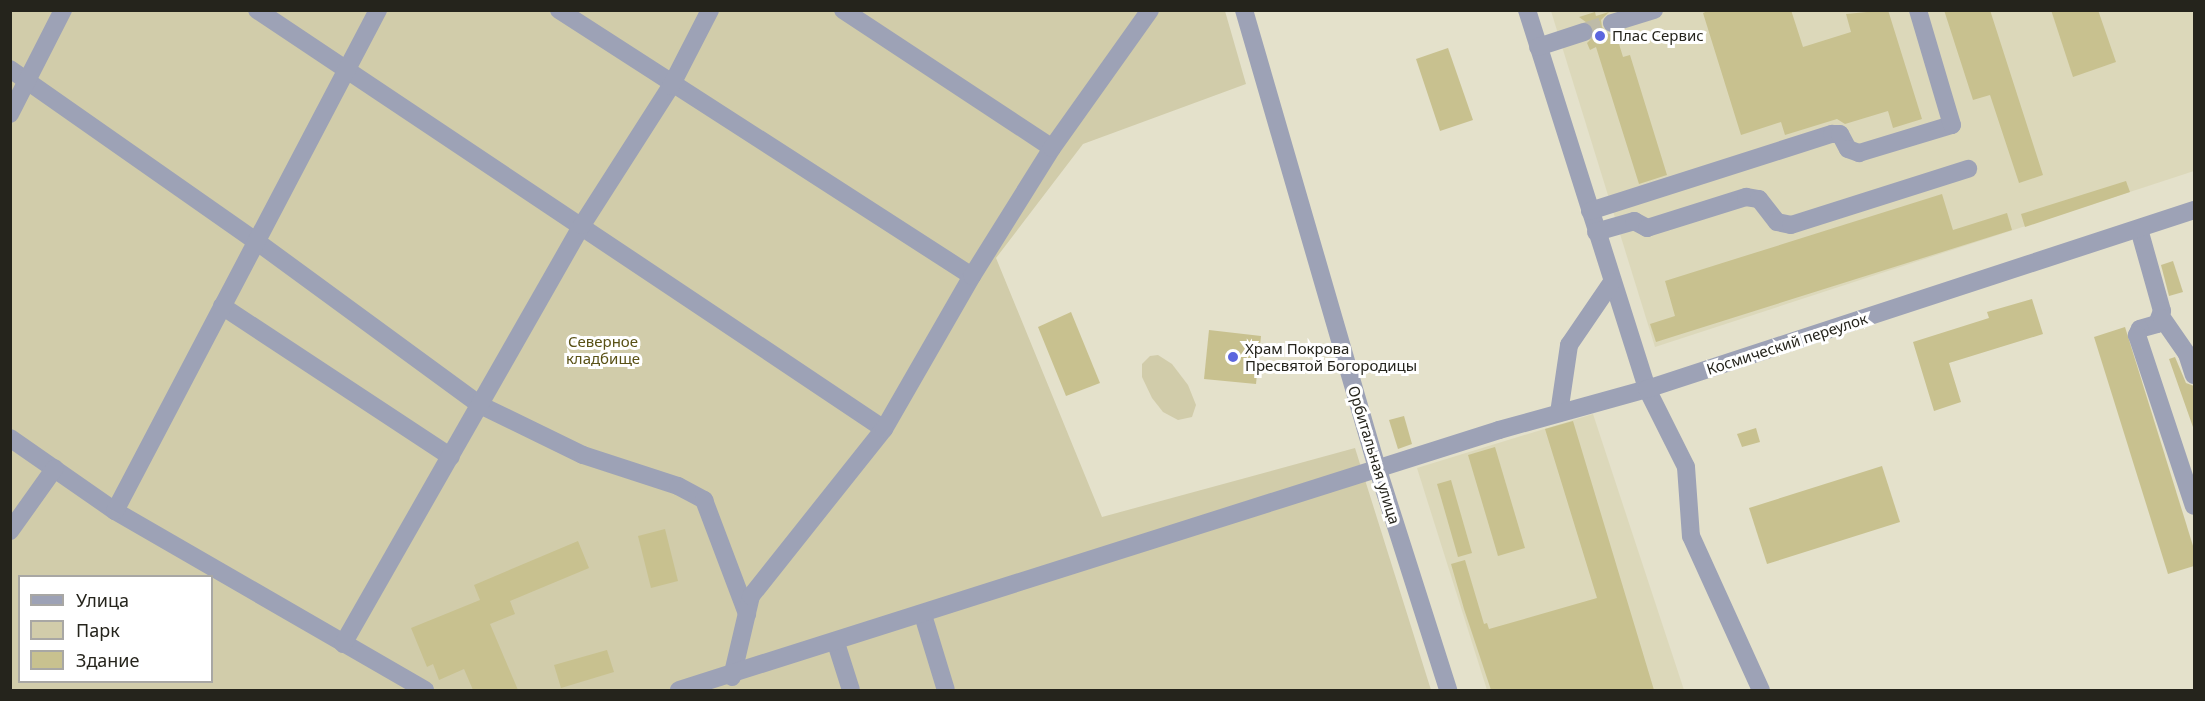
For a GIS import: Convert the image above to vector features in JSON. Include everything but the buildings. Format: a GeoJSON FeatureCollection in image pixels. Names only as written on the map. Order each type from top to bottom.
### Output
{"type":"FeatureCollection","features":[{"type":"Feature","properties":{"kind":"street"},"geometry":{"type":"LineString","coordinates":[[10,114],[63,10]]}},
{"type":"Feature","properties":{"kind":"street"},"geometry":{"type":"LineString","coordinates":[[257,10],[582,225],[884,429]]}},
{"type":"Feature","properties":{"kind":"street"},"geometry":{"type":"LineString","coordinates":[[116,511],[378,10]]}},
{"type":"Feature","properties":{"kind":"street"},"geometry":{"type":"LineString","coordinates":[[559,10],[671,86],[972,276]]}},
{"type":"Feature","properties":{"kind":"street"},"geometry":{"type":"LineString","coordinates":[[343,644],[582,225],[671,86],[710,10]]}},
{"type":"Feature","properties":{"kind":"street"},"geometry":{"type":"LineString","coordinates":[[843,10],[1053,148]]}},
{"type":"Feature","properties":{"kind":"street"},"geometry":{"type":"LineString","coordinates":[[732,677],[751,596],[884,429],[972,276],[1053,148],[1150,10]]}},
{"type":"Feature","properties":{"kind":"street","name":"Орбитальная улица"},"geometry":{"type":"LineString","coordinates":[[1244,10],[1378,470],[1448,690]]}},
{"type":"Feature","properties":{"kind":"street"},"geometry":{"type":"LineString","coordinates":[[1527,10],[1647,390],[1686,467],[1691,536],[1761,690]]}},
{"type":"Feature","properties":{"kind":"street"},"geometry":{"type":"LineString","coordinates":[[1612,23],[1654,10]]}},
{"type":"Feature","properties":{"kind":"street"},"geometry":{"type":"LineString","coordinates":[[1590,211],[1832,134],[1840,134],[1848,149],[1859,153],[1952,125],[1918,10]]}},
{"type":"Feature","properties":{"kind":"street"},"geometry":{"type":"LineString","coordinates":[[1538,47],[1584,32]]}},
{"type":"Feature","properties":{"kind":"street"},"geometry":{"type":"LineString","coordinates":[[10,69],[256,241],[480,405],[583,455],[678,486],[704,501],[747,614]]}},
{"type":"Feature","properties":{"kind":"street"},"geometry":{"type":"LineString","coordinates":[[1596,232],[1634,220],[1647,228],[1746,197],[1759,199],[1777,222],[1791,225],[1968,169]]}},
{"type":"Feature","properties":{"kind":"street","name":"Космический переулок"},"geometry":{"type":"LineString","coordinates":[[679,690],[732,677],[1559,413],[1647,390],[2139,230],[2194,210]]}},
{"type":"Feature","properties":{"kind":"street"},"geometry":{"type":"LineString","coordinates":[[2139,230],[2162,318],[2187,354],[2194,375]]}},
{"type":"Feature","properties":{"kind":"street"},"geometry":{"type":"LineString","coordinates":[[1559,413],[1569,345],[1612,282]]}},
{"type":"Feature","properties":{"kind":"street"},"geometry":{"type":"LineString","coordinates":[[222,306],[450,457]]}},
{"type":"Feature","properties":{"kind":"street"},"geometry":{"type":"LineString","coordinates":[[2162,318],[2140,329],[2137,335],[2194,506]]}},
{"type":"Feature","properties":{"kind":"street"},"geometry":{"type":"LineString","coordinates":[[10,438],[116,511],[425,690]]}},
{"type":"Feature","properties":{"kind":"street"},"geometry":{"type":"LineString","coordinates":[[10,531],[55,468]]}},
{"type":"Feature","properties":{"kind":"street"},"geometry":{"type":"LineString","coordinates":[[923,615],[946,690]]}},
{"type":"Feature","properties":{"kind":"street"},"geometry":{"type":"LineString","coordinates":[[836,643],[851,690]]}},
{"type":"Feature","properties":{"kind":"shaded area"},"geometry":{"type":"Polygon","coordinates":[[[1551,11],[2194,11],[2194,171],[1655,347],[1551,11]]]}},
{"type":"Feature","properties":{"kind":"shaded area"},"geometry":{"type":"Polygon","coordinates":[[[1593,414],[1684,690],[1487,690],[1417,468],[1593,414]]]}},
{"type":"Feature","properties":{"kind":"green space","name":"Северное кладбище"},"geometry":{"type":"Polygon","coordinates":[[[10,11],[1225,11],[1246,84],[1083,144],[996,258],[1102,517],[1355,448],[1431,690],[11,690],[10,11]]]}},
{"type":"Feature","properties":{"kind":"green space"},"geometry":{"type":"Polygon","coordinates":[[[1158,355],[1172,364],[1188,385],[1196,405],[1192,417],[1178,420],[1163,412],[1152,398],[1142,377],[1142,364],[1150,356],[1158,355]]]}},
{"type":"Feature","properties":{"kind":"tunnel"},"geometry":{"type":"LineString","coordinates":[[1584,32],[1612,23]]}},
{"type":"Feature","properties":{"kind":"place","name":"Плас Сервис"},"geometry":{"type":"Point","coordinates":[1600,36]}},
{"type":"Feature","properties":{"kind":"place","name":"Храм Покрова Пресвятой Богородицы"},"geometry":{"type":"Point","coordinates":[1233,357]}}]}
